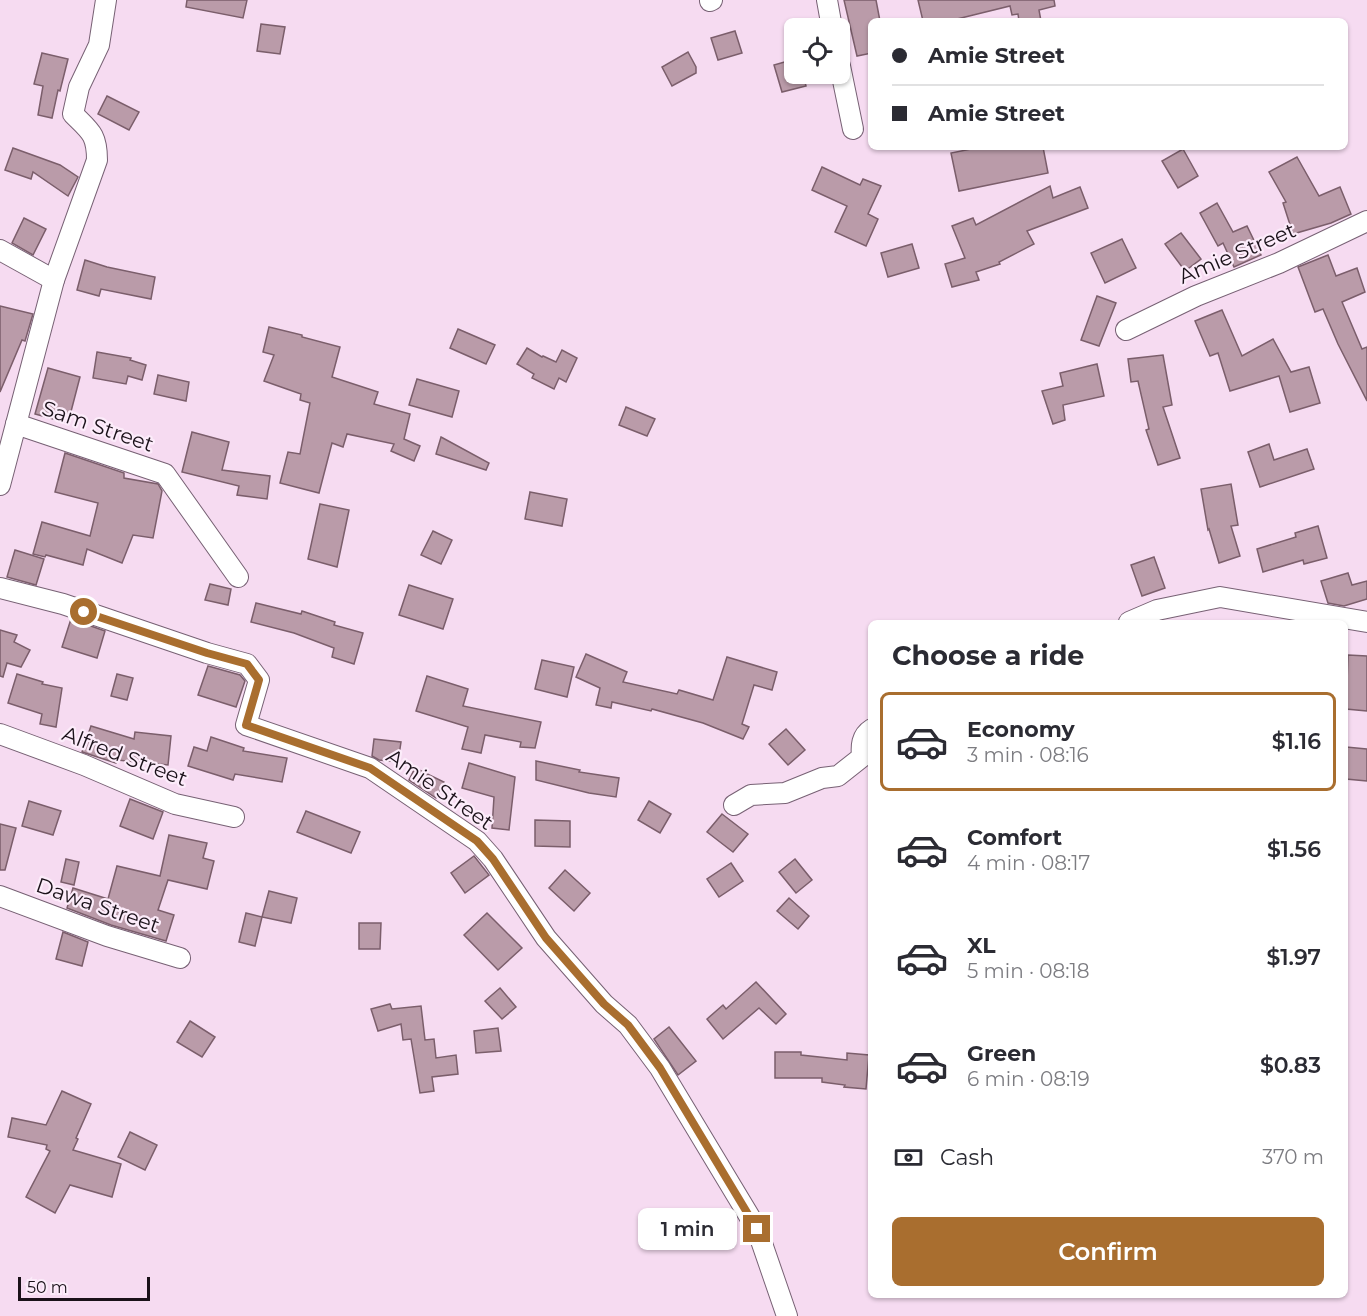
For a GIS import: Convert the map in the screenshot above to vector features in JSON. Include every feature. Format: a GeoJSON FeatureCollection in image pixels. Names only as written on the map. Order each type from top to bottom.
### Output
{"type":"FeatureCollection","features":[{"type":"Feature","properties":{"kind":"street"},"geometry":{"type":"LineString","coordinates":[[0,485],[54,280],[97,159],[97,143],[90,131],[73,114],[79,87],[99,45],[106,0]]}},
{"type":"Feature","properties":{"kind":"street"},"geometry":{"type":"LineString","coordinates":[[827,0],[830,18]]}},
{"type":"Feature","properties":{"kind":"street"},"geometry":{"type":"LineString","coordinates":[[844,84],[853,129]]}},
{"type":"Feature","properties":{"kind":"street","name":"Amie Street"},"geometry":{"type":"LineString","coordinates":[[1126,330],[1196,296],[1279,263],[1367,221]]}},
{"type":"Feature","properties":{"kind":"street"},"geometry":{"type":"LineString","coordinates":[[0,250],[54,280]]}},
{"type":"Feature","properties":{"kind":"street","name":"Sam Street"},"geometry":{"type":"LineString","coordinates":[[16,424],[165,474],[238,577]]}},
{"type":"Feature","properties":{"kind":"street","name":"Amie Street"},"geometry":{"type":"LineString","coordinates":[[0,588],[63,604],[207,653],[247,664],[259,680],[246,725],[370,768],[477,841],[493,859],[546,938],[604,1004],[628,1025],[660,1068],[757,1229],[788,1316]]}},
{"type":"Feature","properties":{"kind":"street"},"geometry":{"type":"LineString","coordinates":[[1134,620],[1157,610],[1220,597],[1367,622]]}},
{"type":"Feature","properties":{"kind":"street"},"geometry":{"type":"LineString","coordinates":[[734,805],[751,795],[785,793],[822,778],[838,776],[862,757],[861,743],[868,731]]}},
{"type":"Feature","properties":{"kind":"street","name":"Alfred Street"},"geometry":{"type":"LineString","coordinates":[[0,734],[84,765],[174,804],[234,817]]}},
{"type":"Feature","properties":{"kind":"street","name":"Dawa Street"},"geometry":{"type":"LineString","coordinates":[[0,896],[107,936],[180,958]]}},
{"type":"Feature","properties":{"kind":"building"},"geometry":{"type":"Polygon","coordinates":[[[187,0],[247,0],[243,18],[186,7],[187,0]]]}},
{"type":"Feature","properties":{"kind":"building"},"geometry":{"type":"Polygon","coordinates":[[[844,0],[876,0],[879,18],[868,18],[868,54],[857,56],[844,0]]]}},
{"type":"Feature","properties":{"kind":"building"},"geometry":{"type":"Polygon","coordinates":[[[918,0],[1054,0],[1055,6],[1039,10],[1040,18],[1019,18],[1018,14],[1012,15],[1010,6],[961,18],[922,18],[918,0]]]}},
{"type":"Feature","properties":{"kind":"building"},"geometry":{"type":"Polygon","coordinates":[[[261,24],[285,27],[280,54],[257,51],[261,24]]]}},
{"type":"Feature","properties":{"kind":"building"},"geometry":{"type":"Polygon","coordinates":[[[735,31],[742,53],[718,60],[711,38],[735,31]]]}},
{"type":"Feature","properties":{"kind":"building"},"geometry":{"type":"Polygon","coordinates":[[[688,52],[696,67],[696,73],[672,86],[662,67],[688,52]]]}},
{"type":"Feature","properties":{"kind":"building"},"geometry":{"type":"Polygon","coordinates":[[[42,53],[68,59],[52,118],[38,115],[43,86],[34,84],[42,53]]]}},
{"type":"Feature","properties":{"kind":"building"},"geometry":{"type":"Polygon","coordinates":[[[784,62],[784,84],[806,84],[806,86],[782,92],[774,65],[784,62]]]}},
{"type":"Feature","properties":{"kind":"building"},"geometry":{"type":"Polygon","coordinates":[[[107,96],[139,112],[129,130],[98,114],[107,96]]]}},
{"type":"Feature","properties":{"kind":"building"},"geometry":{"type":"Polygon","coordinates":[[[13,148],[60,165],[78,177],[68,196],[33,172],[31,179],[5,170],[13,148]]]}},
{"type":"Feature","properties":{"kind":"building"},"geometry":{"type":"Polygon","coordinates":[[[966,150],[1044,150],[1048,173],[959,191],[951,153],[966,150]]]}},
{"type":"Feature","properties":{"kind":"building"},"geometry":{"type":"Polygon","coordinates":[[[1184,150],[1198,176],[1178,188],[1162,161],[1184,150]]]}},
{"type":"Feature","properties":{"kind":"building"},"geometry":{"type":"Polygon","coordinates":[[[1297,157],[1319,196],[1340,187],[1351,214],[1331,223],[1293,234],[1283,203],[1286,202],[1269,172],[1297,157]]]}},
{"type":"Feature","properties":{"kind":"building"},"geometry":{"type":"Polygon","coordinates":[[[822,167],[860,185],[863,179],[881,186],[868,214],[878,219],[866,246],[835,232],[847,206],[812,190],[822,167]]]}},
{"type":"Feature","properties":{"kind":"building"},"geometry":{"type":"Polygon","coordinates":[[[1050,186],[1053,198],[1080,187],[1088,208],[1027,231],[1034,244],[999,262],[1000,264],[976,272],[979,280],[952,287],[945,264],[965,258],[952,226],[973,218],[976,225],[1050,186]]]}},
{"type":"Feature","properties":{"kind":"building"},"geometry":{"type":"Polygon","coordinates":[[[1217,203],[1233,232],[1247,226],[1261,255],[1234,267],[1223,243],[1218,246],[1200,213],[1217,203]]]}},
{"type":"Feature","properties":{"kind":"building"},"geometry":{"type":"Polygon","coordinates":[[[24,218],[46,229],[33,255],[12,243],[24,218]]]}},
{"type":"Feature","properties":{"kind":"building"},"geometry":{"type":"Polygon","coordinates":[[[1181,233],[1201,259],[1185,271],[1165,244],[1181,233]]]}},
{"type":"Feature","properties":{"kind":"building"},"geometry":{"type":"Polygon","coordinates":[[[1122,239],[1136,268],[1105,283],[1091,253],[1122,239]]]}},
{"type":"Feature","properties":{"kind":"building"},"geometry":{"type":"Polygon","coordinates":[[[912,244],[919,268],[888,277],[881,253],[912,244]]]}},
{"type":"Feature","properties":{"kind":"building"},"geometry":{"type":"Polygon","coordinates":[[[1328,255],[1336,276],[1357,268],[1365,292],[1342,302],[1362,349],[1367,347],[1367,401],[1323,309],[1315,312],[1298,267],[1328,255]]]}},
{"type":"Feature","properties":{"kind":"building"},"geometry":{"type":"Polygon","coordinates":[[[85,260],[155,277],[151,299],[101,289],[99,296],[77,290],[85,260]]]}},
{"type":"Feature","properties":{"kind":"building"},"geometry":{"type":"Polygon","coordinates":[[[1097,296],[1116,303],[1099,346],[1081,340],[1097,296]]]}},
{"type":"Feature","properties":{"kind":"building"},"geometry":{"type":"Polygon","coordinates":[[[0,306],[33,314],[25,341],[22,340],[0,392],[0,306]]]}},
{"type":"Feature","properties":{"kind":"building"},"geometry":{"type":"Polygon","coordinates":[[[1222,310],[1242,356],[1273,339],[1291,372],[1309,367],[1320,403],[1290,412],[1279,376],[1230,391],[1218,353],[1210,356],[1195,321],[1222,310]]]}},
{"type":"Feature","properties":{"kind":"building"},"geometry":{"type":"Polygon","coordinates":[[[269,327],[340,347],[332,377],[378,392],[374,404],[410,414],[404,439],[420,446],[414,461],[391,451],[394,444],[347,434],[343,447],[332,443],[319,493],[280,483],[288,452],[300,454],[310,403],[300,400],[301,394],[264,381],[274,355],[263,352],[269,327]]]}},
{"type":"Feature","properties":{"kind":"building"},"geometry":{"type":"Polygon","coordinates":[[[458,329],[495,345],[486,364],[450,348],[458,329]]]}},
{"type":"Feature","properties":{"kind":"building"},"geometry":{"type":"Polygon","coordinates":[[[527,348],[556,362],[562,350],[577,358],[566,382],[559,378],[554,389],[532,378],[534,374],[517,364],[527,348]]]}},
{"type":"Feature","properties":{"kind":"building"},"geometry":{"type":"Polygon","coordinates":[[[97,352],[131,358],[130,360],[146,365],[142,380],[128,376],[126,384],[93,378],[97,352]]]}},
{"type":"Feature","properties":{"kind":"building"},"geometry":{"type":"Polygon","coordinates":[[[1163,355],[1172,405],[1163,407],[1180,458],[1158,465],[1146,430],[1149,429],[1138,381],[1131,382],[1128,359],[1163,355]]]}},
{"type":"Feature","properties":{"kind":"building"},"geometry":{"type":"Polygon","coordinates":[[[1097,364],[1104,396],[1063,405],[1065,420],[1053,424],[1042,391],[1063,386],[1060,373],[1097,364]]]}},
{"type":"Feature","properties":{"kind":"building"},"geometry":{"type":"Polygon","coordinates":[[[48,368],[80,377],[68,423],[35,414],[48,368]]]}},
{"type":"Feature","properties":{"kind":"building"},"geometry":{"type":"Polygon","coordinates":[[[158,375],[189,382],[186,401],[154,394],[158,375]]]}},
{"type":"Feature","properties":{"kind":"building"},"geometry":{"type":"Polygon","coordinates":[[[417,379],[459,391],[452,417],[409,405],[417,379]]]}},
{"type":"Feature","properties":{"kind":"building"},"geometry":{"type":"Polygon","coordinates":[[[626,407],[655,419],[647,436],[619,425],[626,407]]]}},
{"type":"Feature","properties":{"kind":"building"},"geometry":{"type":"Polygon","coordinates":[[[192,432],[229,442],[222,470],[270,476],[267,499],[237,495],[239,486],[182,472],[192,432]]]}},
{"type":"Feature","properties":{"kind":"building"},"geometry":{"type":"Polygon","coordinates":[[[441,437],[489,463],[486,470],[436,454],[441,437]]]}},
{"type":"Feature","properties":{"kind":"building"},"geometry":{"type":"Polygon","coordinates":[[[1269,444],[1274,460],[1307,449],[1314,469],[1260,487],[1248,452],[1269,444]]]}},
{"type":"Feature","properties":{"kind":"building"},"geometry":{"type":"Polygon","coordinates":[[[65,453],[124,473],[124,478],[158,484],[162,491],[153,538],[133,535],[122,563],[87,549],[83,565],[46,555],[45,557],[33,554],[42,522],[90,536],[98,503],[55,492],[65,453]]]}},
{"type":"Feature","properties":{"kind":"building"},"geometry":{"type":"Polygon","coordinates":[[[1231,484],[1238,525],[1231,526],[1240,556],[1219,563],[1208,530],[1201,489],[1231,484]]]}},
{"type":"Feature","properties":{"kind":"building"},"geometry":{"type":"Polygon","coordinates":[[[530,492],[567,499],[562,526],[525,519],[530,492]]]}},
{"type":"Feature","properties":{"kind":"building"},"geometry":{"type":"Polygon","coordinates":[[[320,504],[349,510],[337,567],[308,559],[320,504]]]}},
{"type":"Feature","properties":{"kind":"building"},"geometry":{"type":"Polygon","coordinates":[[[1318,526],[1327,558],[1304,564],[1303,560],[1263,572],[1257,549],[1296,537],[1295,533],[1318,526]]]}},
{"type":"Feature","properties":{"kind":"building"},"geometry":{"type":"Polygon","coordinates":[[[433,531],[452,540],[441,564],[421,555],[433,531]]]}},
{"type":"Feature","properties":{"kind":"building"},"geometry":{"type":"Polygon","coordinates":[[[15,550],[44,559],[36,585],[7,577],[15,550]]]}},
{"type":"Feature","properties":{"kind":"building"},"geometry":{"type":"Polygon","coordinates":[[[1154,557],[1165,588],[1142,596],[1131,565],[1154,557]]]}},
{"type":"Feature","properties":{"kind":"building"},"geometry":{"type":"Polygon","coordinates":[[[1348,573],[1352,585],[1367,581],[1367,599],[1344,606],[1328,603],[1321,581],[1348,573]]]}},
{"type":"Feature","properties":{"kind":"building"},"geometry":{"type":"Polygon","coordinates":[[[210,584],[231,589],[228,605],[205,600],[210,584]]]}},
{"type":"Feature","properties":{"kind":"building"},"geometry":{"type":"Polygon","coordinates":[[[409,585],[453,599],[443,629],[399,615],[409,585]]]}},
{"type":"Feature","properties":{"kind":"building"},"geometry":{"type":"Polygon","coordinates":[[[256,603],[301,614],[302,611],[335,622],[334,625],[363,633],[354,664],[332,657],[334,648],[294,633],[251,622],[256,603]]]}},
{"type":"Feature","properties":{"kind":"building"},"geometry":{"type":"Polygon","coordinates":[[[71,619],[105,631],[97,658],[62,647],[71,619]]]}},
{"type":"Feature","properties":{"kind":"building"},"geometry":{"type":"Polygon","coordinates":[[[0,630],[17,635],[14,642],[30,650],[21,667],[7,663],[3,677],[0,676],[0,630]]]}},
{"type":"Feature","properties":{"kind":"building"},"geometry":{"type":"Polygon","coordinates":[[[586,654],[627,672],[623,682],[677,694],[679,690],[713,700],[727,657],[777,672],[772,690],[754,685],[742,724],[749,727],[743,739],[703,723],[652,709],[651,711],[612,702],[611,708],[596,705],[600,688],[576,677],[586,654]]]}},
{"type":"Feature","properties":{"kind":"building"},"geometry":{"type":"Polygon","coordinates":[[[1348,655],[1367,656],[1367,711],[1348,709],[1348,655]]]}},
{"type":"Feature","properties":{"kind":"building"},"geometry":{"type":"Polygon","coordinates":[[[542,660],[574,667],[567,697],[535,689],[542,660]]]}},
{"type":"Feature","properties":{"kind":"building"},"geometry":{"type":"Polygon","coordinates":[[[208,666],[240,675],[245,681],[236,707],[198,695],[208,666]]]}},
{"type":"Feature","properties":{"kind":"building"},"geometry":{"type":"Polygon","coordinates":[[[17,674],[43,682],[42,684],[62,688],[56,727],[40,724],[42,714],[8,703],[17,674]]]}},
{"type":"Feature","properties":{"kind":"building"},"geometry":{"type":"Polygon","coordinates":[[[117,674],[133,678],[127,700],[111,696],[117,674]]]}},
{"type":"Feature","properties":{"kind":"building"},"geometry":{"type":"Polygon","coordinates":[[[427,676],[468,689],[463,706],[541,722],[535,748],[520,747],[521,742],[485,735],[481,753],[462,749],[468,727],[416,711],[427,676]]]}},
{"type":"Feature","properties":{"kind":"building"},"geometry":{"type":"Polygon","coordinates":[[[91,726],[134,739],[135,732],[171,736],[168,765],[117,760],[116,763],[82,752],[91,726]]]}},
{"type":"Feature","properties":{"kind":"building"},"geometry":{"type":"Polygon","coordinates":[[[786,729],[805,750],[788,765],[769,744],[786,729]]]}},
{"type":"Feature","properties":{"kind":"building"},"geometry":{"type":"Polygon","coordinates":[[[211,737],[244,748],[243,751],[287,758],[282,782],[235,774],[233,780],[188,766],[194,747],[207,751],[211,737]]]}},
{"type":"Feature","properties":{"kind":"building"},"geometry":{"type":"Polygon","coordinates":[[[374,739],[401,742],[398,762],[379,760],[372,756],[374,739]]]}},
{"type":"Feature","properties":{"kind":"building"},"geometry":{"type":"Polygon","coordinates":[[[1348,747],[1367,749],[1367,781],[1348,779],[1348,747]]]}},
{"type":"Feature","properties":{"kind":"building"},"geometry":{"type":"Polygon","coordinates":[[[536,761],[580,770],[579,772],[619,778],[616,797],[536,780],[536,761]]]}},
{"type":"Feature","properties":{"kind":"building"},"geometry":{"type":"Polygon","coordinates":[[[469,763],[515,777],[509,830],[492,828],[494,797],[462,788],[469,763]]]}},
{"type":"Feature","properties":{"kind":"building"},"geometry":{"type":"Polygon","coordinates":[[[415,768],[444,782],[436,798],[409,780],[415,768]]]}},
{"type":"Feature","properties":{"kind":"building"},"geometry":{"type":"Polygon","coordinates":[[[130,799],[163,812],[153,839],[120,826],[130,799]]]}},
{"type":"Feature","properties":{"kind":"building"},"geometry":{"type":"Polygon","coordinates":[[[29,801],[61,811],[53,835],[22,826],[29,801]]]}},
{"type":"Feature","properties":{"kind":"building"},"geometry":{"type":"Polygon","coordinates":[[[649,801],[671,814],[660,833],[638,820],[649,801]]]}},
{"type":"Feature","properties":{"kind":"building"},"geometry":{"type":"Polygon","coordinates":[[[306,811],[360,832],[351,853],[297,832],[306,811]]]}},
{"type":"Feature","properties":{"kind":"building"},"geometry":{"type":"Polygon","coordinates":[[[722,814],[748,834],[733,852],[707,832],[722,814]]]}},
{"type":"Feature","properties":{"kind":"building"},"geometry":{"type":"Polygon","coordinates":[[[535,820],[570,821],[570,847],[535,846],[535,820]]]}},
{"type":"Feature","properties":{"kind":"building"},"geometry":{"type":"Polygon","coordinates":[[[0,824],[16,828],[5,870],[0,870],[0,824]]]}},
{"type":"Feature","properties":{"kind":"building"},"geometry":{"type":"Polygon","coordinates":[[[169,835],[207,843],[203,858],[214,861],[207,889],[168,880],[158,910],[174,915],[166,941],[111,925],[67,908],[73,888],[108,899],[117,866],[160,876],[169,835]]]}},
{"type":"Feature","properties":{"kind":"building"},"geometry":{"type":"Polygon","coordinates":[[[474,856],[489,875],[465,893],[451,873],[474,856]]]}},
{"type":"Feature","properties":{"kind":"building"},"geometry":{"type":"Polygon","coordinates":[[[66,859],[79,862],[74,885],[61,882],[66,859]]]}},
{"type":"Feature","properties":{"kind":"building"},"geometry":{"type":"Polygon","coordinates":[[[795,859],[812,880],[796,893],[779,872],[795,859]]]}},
{"type":"Feature","properties":{"kind":"building"},"geometry":{"type":"Polygon","coordinates":[[[731,863],[743,881],[719,897],[707,879],[731,863]]]}},
{"type":"Feature","properties":{"kind":"building"},"geometry":{"type":"Polygon","coordinates":[[[565,870],[590,893],[574,911],[549,888],[565,870]]]}},
{"type":"Feature","properties":{"kind":"building"},"geometry":{"type":"Polygon","coordinates":[[[269,891],[297,898],[291,923],[262,917],[269,891]]]}},
{"type":"Feature","properties":{"kind":"building"},"geometry":{"type":"Polygon","coordinates":[[[789,898],[809,916],[798,929],[777,911],[789,898]]]}},
{"type":"Feature","properties":{"kind":"building"},"geometry":{"type":"Polygon","coordinates":[[[246,913],[262,917],[255,946],[239,942],[246,913]]]}},
{"type":"Feature","properties":{"kind":"building"},"geometry":{"type":"Polygon","coordinates":[[[487,913],[522,948],[498,970],[464,935],[487,913]]]}},
{"type":"Feature","properties":{"kind":"building"},"geometry":{"type":"Polygon","coordinates":[[[359,923],[381,923],[380,949],[359,949],[359,923]]]}},
{"type":"Feature","properties":{"kind":"building"},"geometry":{"type":"Polygon","coordinates":[[[63,932],[88,942],[82,966],[56,959],[63,932]]]}},
{"type":"Feature","properties":{"kind":"building"},"geometry":{"type":"Polygon","coordinates":[[[756,982],[786,1014],[776,1024],[759,1008],[723,1039],[707,1019],[723,1005],[726,1009],[756,982]]]}},
{"type":"Feature","properties":{"kind":"building"},"geometry":{"type":"Polygon","coordinates":[[[500,988],[516,1007],[502,1019],[485,1001],[500,988]]]}},
{"type":"Feature","properties":{"kind":"building"},"geometry":{"type":"Polygon","coordinates":[[[390,1004],[392,1009],[421,1006],[425,1040],[434,1039],[436,1058],[456,1055],[458,1074],[432,1077],[434,1091],[420,1093],[411,1039],[403,1040],[401,1024],[378,1031],[371,1009],[390,1004]]]}},
{"type":"Feature","properties":{"kind":"building"},"geometry":{"type":"Polygon","coordinates":[[[190,1021],[215,1037],[202,1057],[177,1042],[190,1021]]]}},
{"type":"Feature","properties":{"kind":"building"},"geometry":{"type":"Polygon","coordinates":[[[669,1027],[696,1061],[678,1075],[654,1039],[669,1027]]]}},
{"type":"Feature","properties":{"kind":"building"},"geometry":{"type":"Polygon","coordinates":[[[498,1028],[501,1051],[476,1053],[474,1031],[498,1028]]]}},
{"type":"Feature","properties":{"kind":"building"},"geometry":{"type":"Polygon","coordinates":[[[775,1052],[801,1052],[801,1055],[847,1060],[847,1053],[868,1055],[866,1089],[822,1082],[822,1078],[775,1078],[775,1052]]]}},
{"type":"Feature","properties":{"kind":"building"},"geometry":{"type":"Polygon","coordinates":[[[62,1091],[91,1104],[73,1150],[121,1164],[112,1197],[70,1185],[55,1213],[26,1197],[50,1151],[46,1149],[47,1145],[8,1137],[12,1118],[46,1125],[62,1091]]]}},
{"type":"Feature","properties":{"kind":"building"},"geometry":{"type":"Polygon","coordinates":[[[130,1132],[157,1145],[145,1170],[118,1157],[130,1132]]]}},
{"type":"Feature","properties":{"kind":"route"},"geometry":{"type":"LineString","coordinates":[[84,612],[247,664],[259,680],[246,725],[370,768],[477,841],[493,859],[546,938],[604,1004],[628,1025],[660,1068],[757,1229]]}}]}
